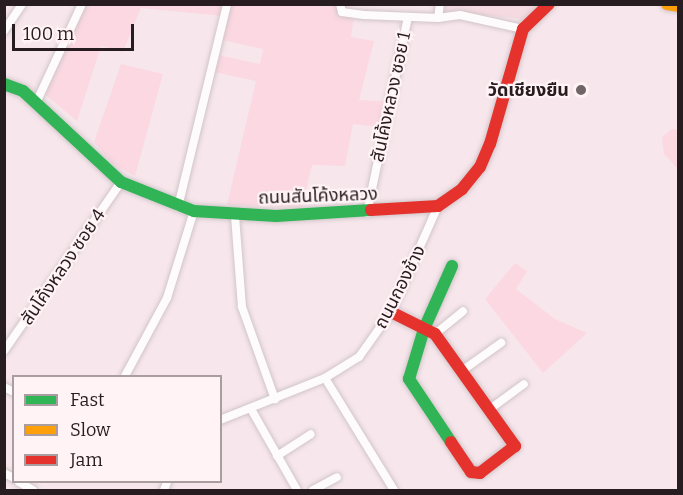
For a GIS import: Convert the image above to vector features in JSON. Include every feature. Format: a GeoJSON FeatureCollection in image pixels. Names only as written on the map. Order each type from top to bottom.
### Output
{"type":"FeatureCollection","features":[{"type":"Feature","properties":{"kind":"street"},"geometry":{"type":"LineString","coordinates":[[4,31],[22,4]]}},
{"type":"Feature","properties":{"kind":"street"},"geometry":{"type":"LineString","coordinates":[[36,103],[82,4]]}},
{"type":"Feature","properties":{"kind":"street"},"geometry":{"type":"LineString","coordinates":[[178,207],[227,4]]}},
{"type":"Feature","properties":{"kind":"street"},"geometry":{"type":"LineString","coordinates":[[438,18],[440,4]]}},
{"type":"Feature","properties":{"kind":"street"},"geometry":{"type":"LineString","coordinates":[[341,8],[438,18],[460,15],[523,29],[549,4]]}},
{"type":"Feature","properties":{"kind":"street"},"geometry":{"type":"LineString","coordinates":[[668,4],[678,6]]}},
{"type":"Feature","properties":{"kind":"street","name":"สันโค้งหลวง ซอย 1"},"geometry":{"type":"LineString","coordinates":[[367,213],[408,16]]}},
{"type":"Feature","properties":{"kind":"street","name":"ถนนสันโค้งหลวง"},"geometry":{"type":"LineString","coordinates":[[4,84],[23,91],[121,182],[194,212],[235,216],[367,213],[438,206],[462,189],[480,167],[490,144],[523,29]]}},
{"type":"Feature","properties":{"kind":"street","name":"สันโค้งหลวง ซอย 4"},"geometry":{"type":"LineString","coordinates":[[4,351],[121,182]]}},
{"type":"Feature","properties":{"kind":"street","name":"ถนนกองช้าง"},"geometry":{"type":"LineString","coordinates":[[222,419],[325,378],[359,357],[391,312],[438,206]]}},
{"type":"Feature","properties":{"kind":"street"},"geometry":{"type":"LineString","coordinates":[[126,375],[167,298],[194,212]]}},
{"type":"Feature","properties":{"kind":"street"},"geometry":{"type":"LineString","coordinates":[[235,216],[242,308],[275,399]]}},
{"type":"Feature","properties":{"kind":"street"},"geometry":{"type":"LineString","coordinates":[[391,312],[430,332],[463,370],[515,446],[475,475],[408,379],[430,332],[452,266]]}},
{"type":"Feature","properties":{"kind":"street"},"geometry":{"type":"LineString","coordinates":[[430,332],[463,311]]}},
{"type":"Feature","properties":{"kind":"street"},"geometry":{"type":"LineString","coordinates":[[463,370],[501,343]]}},
{"type":"Feature","properties":{"kind":"street"},"geometry":{"type":"LineString","coordinates":[[325,378],[394,490]]}},
{"type":"Feature","properties":{"kind":"street"},"geometry":{"type":"LineString","coordinates":[[490,409],[524,384]]}},
{"type":"Feature","properties":{"kind":"street"},"geometry":{"type":"LineString","coordinates":[[251,409],[297,490]]}},
{"type":"Feature","properties":{"kind":"street"},"geometry":{"type":"LineString","coordinates":[[277,456],[311,435]]}},
{"type":"Feature","properties":{"kind":"street"},"geometry":{"type":"LineString","coordinates":[[314,490],[337,477]]}},
{"type":"Feature","properties":{"kind":"shaded area"},"geometry":{"type":"Polygon","coordinates":[[[339,4],[341,17],[354,17],[351,37],[374,41],[359,100],[392,102],[386,128],[353,124],[345,166],[312,165],[302,207],[227,205],[256,81],[210,71],[214,54],[260,64],[263,49],[218,39],[223,16],[141,8],[123,52],[101,46],[77,121],[41,91],[82,5],[339,4]]]}},
{"type":"Feature","properties":{"kind":"shaded area"},"geometry":{"type":"Polygon","coordinates":[[[444,5],[542,5],[522,19],[443,11],[444,5]]]}},
{"type":"Feature","properties":{"kind":"shaded area"},"geometry":{"type":"Polygon","coordinates":[[[121,64],[163,74],[135,176],[113,164],[94,142],[121,64]]]}},
{"type":"Feature","properties":{"kind":"shaded area"},"geometry":{"type":"Polygon","coordinates":[[[672,129],[678,130],[678,169],[664,154],[662,137],[672,129]]]}},
{"type":"Feature","properties":{"kind":"shaded area"},"geometry":{"type":"Polygon","coordinates":[[[515,263],[527,271],[516,289],[555,319],[587,333],[543,373],[485,299],[515,263]]]}},
{"type":"Feature","properties":{"kind":"traffic: fast"},"geometry":{"type":"LineString","coordinates":[[4,84],[23,91],[121,182],[194,211],[276,216],[371,210]]}},
{"type":"Feature","properties":{"kind":"traffic: fast"},"geometry":{"type":"LineString","coordinates":[[451,442],[409,379],[424,329],[452,266]]}},
{"type":"Feature","properties":{"kind":"traffic: slow"},"geometry":{"type":"LineString","coordinates":[[667,4],[678,6]]}},
{"type":"Feature","properties":{"kind":"traffic: jam"},"geometry":{"type":"LineString","coordinates":[[371,210],[438,206],[462,189],[480,167],[490,144],[523,29],[549,4]]}},
{"type":"Feature","properties":{"kind":"traffic: jam"},"geometry":{"type":"LineString","coordinates":[[391,312],[435,334],[515,446],[480,473],[471,472],[451,442]]}},
{"type":"Feature","properties":{"kind":"place","name":"วัดเชียงยืน"},"geometry":{"type":"Point","coordinates":[581,90]}}]}
